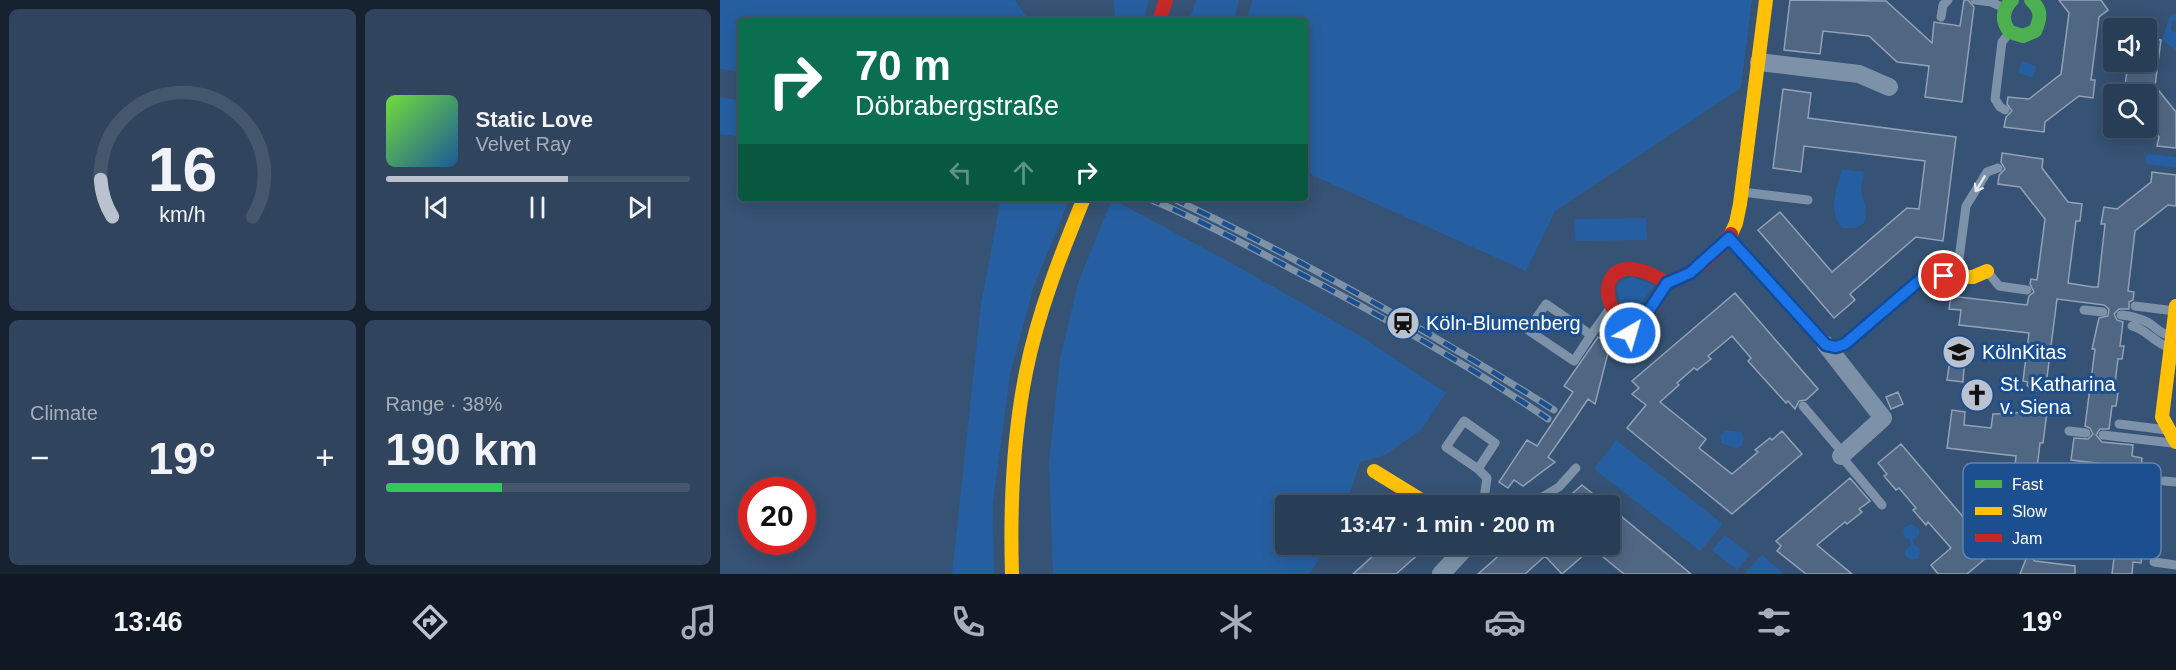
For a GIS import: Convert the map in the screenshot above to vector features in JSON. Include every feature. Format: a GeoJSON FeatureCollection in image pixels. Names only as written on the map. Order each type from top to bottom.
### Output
{"type":"FeatureCollection","features":[{"type":"Feature","properties":{"kind":"street"},"geometry":{"type":"LineString","coordinates":[[1160,18],[1166,0]]}},
{"type":"Feature","properties":{"kind":"street"},"geometry":{"type":"LineString","coordinates":[[1667,283],[1651,273],[1634,268],[1618,271],[1608,284],[1607,292],[1617,313],[1636,318],[1648,312],[1667,283],[1690,273],[1729,238],[1738,217],[1742,192],[1766,0]]}},
{"type":"Feature","properties":{"kind":"street"},"geometry":{"type":"LineString","coordinates":[[2008,4],[2003,20],[2010,32],[2023,36],[2035,31],[2039,26],[2041,12],[2033,0]]}},
{"type":"Feature","properties":{"kind":"street"},"geometry":{"type":"LineString","coordinates":[[1760,62],[1859,74],[1889,87]]}},
{"type":"Feature","properties":{"kind":"street"},"geometry":{"type":"LineString","coordinates":[[1012,574],[1016,454],[1020,412],[1030,357],[1053,276],[1083,201]]}},
{"type":"Feature","properties":{"kind":"street"},"geometry":{"type":"LineString","coordinates":[[1729,238],[1826,345],[1883,418],[1842,455]]}},
{"type":"Feature","properties":{"kind":"street"},"geometry":{"type":"LineString","coordinates":[[1826,345],[1836,347],[1845,344],[1921,279],[1931,276],[1973,277],[1987,271]]}},
{"type":"Feature","properties":{"kind":"street"},"geometry":{"type":"LineString","coordinates":[[2174,439],[2162,417],[2171,393],[2171,341],[2176,306]]}},
{"type":"Feature","properties":{"kind":"street"},"geometry":{"type":"LineString","coordinates":[[1374,471],[1413,495]]}},
{"type":"Feature","properties":{"kind":"street"},"geometry":{"type":"LineString","coordinates":[[1441,574],[1459,555]]}},
{"type":"Feature","properties":{"kind":"lane"},"geometry":{"type":"LineString","coordinates":[[1941,17],[1943,5],[1948,0]]}},
{"type":"Feature","properties":{"kind":"lane"},"geometry":{"type":"LineString","coordinates":[[1975,0],[2008,4]]}},
{"type":"Feature","properties":{"kind":"lane"},"geometry":{"type":"LineString","coordinates":[[2005,110],[1995,99],[2002,42],[2010,32]]}},
{"type":"Feature","properties":{"kind":"lane"},"geometry":{"type":"LineString","coordinates":[[1957,276],[1966,206],[1987,172],[1998,168]]}},
{"type":"Feature","properties":{"kind":"lane"},"geometry":{"type":"LineString","coordinates":[[1742,192],[1808,200]]}},
{"type":"Feature","properties":{"kind":"lane"},"geometry":{"type":"LineString","coordinates":[[1987,271],[1999,286],[2027,290]]}},
{"type":"Feature","properties":{"kind":"lane"},"geometry":{"type":"LineString","coordinates":[[1591,335],[1546,304],[1528,330],[1574,361],[1609,310],[1613,308]]}},
{"type":"Feature","properties":{"kind":"lane"},"geometry":{"type":"LineString","coordinates":[[2135,306],[2175,311]]}},
{"type":"Feature","properties":{"kind":"lane"},"geometry":{"type":"LineString","coordinates":[[2084,310],[2103,312]]}},
{"type":"Feature","properties":{"kind":"lane"},"geometry":{"type":"LineString","coordinates":[[2121,315],[2136,317],[2152,325],[2171,341]]}},
{"type":"Feature","properties":{"kind":"lane"},"geometry":{"type":"LineString","coordinates":[[1625,351],[1630,333],[1629,318]]}},
{"type":"Feature","properties":{"kind":"lane"},"geometry":{"type":"LineString","coordinates":[[2132,326],[2144,330],[2159,344],[2171,341]]}},
{"type":"Feature","properties":{"kind":"lane"},"geometry":{"type":"LineString","coordinates":[[1803,406],[1882,505]]}},
{"type":"Feature","properties":{"kind":"lane"},"geometry":{"type":"LineString","coordinates":[[1478,469],[1495,443],[1464,421],[1446,447],[1487,478],[1485,495]]}},
{"type":"Feature","properties":{"kind":"lane"},"geometry":{"type":"LineString","coordinates":[[2119,424],[2174,439]]}},
{"type":"Feature","properties":{"kind":"lane"},"geometry":{"type":"LineString","coordinates":[[2069,431],[2086,433]]}},
{"type":"Feature","properties":{"kind":"lane"},"geometry":{"type":"LineString","coordinates":[[2103,435],[2174,439]]}},
{"type":"Feature","properties":{"kind":"lane"},"geometry":{"type":"LineString","coordinates":[[1546,495],[1559,487],[1576,468]]}},
{"type":"Feature","properties":{"kind":"lane"},"geometry":{"type":"LineString","coordinates":[[2164,481],[2176,482]]}},
{"type":"Feature","properties":{"kind":"lane"},"geometry":{"type":"LineString","coordinates":[[2154,562],[2176,565]]}},
{"type":"Feature","properties":{"kind":"lane"},"geometry":{"type":"LineString","coordinates":[[2164,574],[2164,569],[2176,570]]}},
{"type":"Feature","properties":{"kind":"shaded area"},"geometry":{"type":"Polygon","coordinates":[[[720,0],[1015,0],[1027,18],[738,18],[738,72],[720,69],[720,0]]]}},
{"type":"Feature","properties":{"kind":"shaded area"},"geometry":{"type":"Polygon","coordinates":[[[1114,0],[1149,0],[1144,18],[1115,18],[1114,0]]]}},
{"type":"Feature","properties":{"kind":"shaded area"},"geometry":{"type":"Polygon","coordinates":[[[1196,0],[1239,0],[1235,18],[1190,18],[1196,0]]]}},
{"type":"Feature","properties":{"kind":"shaded area"},"geometry":{"type":"Polygon","coordinates":[[[1252,0],[1752,0],[1741,88],[1555,211],[1526,271],[1308,173],[1308,18],[1248,18],[1252,0]]]}},
{"type":"Feature","properties":{"kind":"shaded area"},"geometry":{"type":"Polygon","coordinates":[[[2176,15],[2176,21],[2172,20],[2171,31],[2176,32],[2176,50],[2162,40],[2170,16],[2176,15]]]}},
{"type":"Feature","properties":{"kind":"shaded area"},"geometry":{"type":"Polygon","coordinates":[[[2022,61],[2036,66],[2033,78],[2018,73],[2022,61]]]}},
{"type":"Feature","properties":{"kind":"shaded area"},"geometry":{"type":"Polygon","coordinates":[[[720,97],[738,100],[738,137],[720,134],[720,97]]]}},
{"type":"Feature","properties":{"kind":"shaded area"},"geometry":{"type":"Polygon","coordinates":[[[2149,154],[2176,157],[2176,168],[2147,164],[2145,158],[2149,154]]]}},
{"type":"Feature","properties":{"kind":"shaded area"},"geometry":{"type":"Polygon","coordinates":[[[1842,169],[1864,172],[1861,189],[1866,211],[1864,223],[1856,228],[1842,228],[1835,215],[1834,199],[1842,169]]]}},
{"type":"Feature","properties":{"kind":"shaded area"},"geometry":{"type":"Polygon","coordinates":[[[1000,201],[1069,201],[1034,286],[1010,374],[993,502],[994,574],[952,574],[981,304],[1000,201]]]}},
{"type":"Feature","properties":{"kind":"shaded area"},"geometry":{"type":"Polygon","coordinates":[[[1111,201],[1116,201],[1364,338],[1446,393],[1421,430],[1385,455],[1360,462],[1349,495],[1275,495],[1275,555],[1322,555],[1309,574],[1053,574],[1049,463],[1060,358],[1078,283],[1111,201]]]}},
{"type":"Feature","properties":{"kind":"shaded area"},"geometry":{"type":"Polygon","coordinates":[[[1646,218],[1647,240],[1575,241],[1574,219],[1646,218]]]}},
{"type":"Feature","properties":{"kind":"shaded area"},"geometry":{"type":"Polygon","coordinates":[[[1632,277],[1654,285],[1637,310],[1620,306],[1617,286],[1622,280],[1632,277]]]}},
{"type":"Feature","properties":{"kind":"shaded area"},"geometry":{"type":"Polygon","coordinates":[[[1725,430],[1741,432],[1744,438],[1741,447],[1736,448],[1721,443],[1721,435],[1725,430]]]}},
{"type":"Feature","properties":{"kind":"shaded area"},"geometry":{"type":"Polygon","coordinates":[[[1616,440],[1723,524],[1700,551],[1594,469],[1616,440]]]}},
{"type":"Feature","properties":{"kind":"shaded area"},"geometry":{"type":"Polygon","coordinates":[[[1912,524],[1919,529],[1919,534],[1913,540],[1920,549],[1919,558],[1911,560],[1905,555],[1905,550],[1911,545],[1903,531],[1905,527],[1912,524]]]}},
{"type":"Feature","properties":{"kind":"shaded area"},"geometry":{"type":"Polygon","coordinates":[[[1725,535],[1750,555],[1737,570],[1712,550],[1725,535]]]}},
{"type":"Feature","properties":{"kind":"shaded area"},"geometry":{"type":"Polygon","coordinates":[[[1762,555],[1784,574],[1744,574],[1762,555]]]}},
{"type":"Feature","properties":{"kind":"building"},"geometry":{"type":"Polygon","coordinates":[[[1790,0],[1886,1],[1932,43],[1934,22],[1960,26],[1964,0],[1968,0],[1974,7],[1962,102],[1925,97],[1929,66],[1897,62],[1869,36],[1823,31],[1820,54],[1784,50],[1790,0]]]}},
{"type":"Feature","properties":{"kind":"building"},"geometry":{"type":"Polygon","coordinates":[[[2059,0],[2101,0],[2108,10],[2099,17],[2091,80],[2095,80],[2093,98],[2079,96],[2045,122],[2044,132],[2004,127],[2006,117],[2012,111],[2007,104],[2008,97],[2029,99],[2061,74],[2069,13],[2059,0]]]}},
{"type":"Feature","properties":{"kind":"building"},"geometry":{"type":"Polygon","coordinates":[[[2157,39],[2161,40],[2157,71],[2157,39]]]}},
{"type":"Feature","properties":{"kind":"building"},"geometry":{"type":"Polygon","coordinates":[[[2127,72],[2157,72],[2155,84],[2125,84],[2127,72]]]}},
{"type":"Feature","properties":{"kind":"building"},"geometry":{"type":"Polygon","coordinates":[[[2157,88],[2176,112],[2176,148],[2157,146],[2159,137],[2157,135],[2157,88]]]}},
{"type":"Feature","properties":{"kind":"building"},"geometry":{"type":"Polygon","coordinates":[[[1783,89],[1811,93],[1808,118],[1956,137],[1943,241],[1916,237],[1850,294],[1855,300],[1834,318],[1758,230],[1780,212],[1832,272],[1907,208],[1919,209],[1925,161],[1804,146],[1801,172],[1773,168],[1783,89]]]}},
{"type":"Feature","properties":{"kind":"building"},"geometry":{"type":"Polygon","coordinates":[[[2002,153],[2043,159],[2042,168],[2068,202],[2082,204],[2080,221],[2076,221],[2068,283],[2093,287],[2098,287],[2105,224],[2101,224],[2104,207],[2117,209],[2151,182],[2152,172],[2176,175],[2176,206],[2168,205],[2135,231],[2128,291],[2134,292],[2133,300],[2129,302],[2129,309],[2119,309],[2114,314],[2117,320],[2123,322],[2120,346],[2124,346],[2122,359],[2118,359],[2114,392],[2118,393],[2116,406],[2112,406],[2109,429],[2100,429],[2096,435],[2102,442],[2133,445],[2132,456],[2142,458],[2142,463],[2096,463],[2071,460],[2074,438],[2088,439],[2093,434],[2090,428],[2085,426],[2095,349],[2092,349],[2099,318],[2108,316],[2109,309],[2104,305],[2057,299],[2045,393],[2032,390],[2027,385],[2028,382],[2023,381],[2029,333],[1959,325],[1961,310],[1949,309],[1951,296],[2027,305],[2029,296],[2034,292],[2030,284],[2031,279],[2037,280],[2045,219],[2020,187],[1998,184],[1999,175],[2005,169],[2001,162],[2002,153]]]}},
{"type":"Feature","properties":{"kind":"building"},"geometry":{"type":"Polygon","coordinates":[[[1735,293],[1818,389],[1806,400],[1799,401],[1795,409],[1788,401],[1786,403],[1748,361],[1751,358],[1732,336],[1708,356],[1711,359],[1697,370],[1694,368],[1660,402],[1706,439],[1699,448],[1732,474],[1758,452],[1755,450],[1782,431],[1802,454],[1732,514],[1627,428],[1646,405],[1632,394],[1639,388],[1632,381],[1735,293]]]}},
{"type":"Feature","properties":{"kind":"building"},"geometry":{"type":"Polygon","coordinates":[[[1598,337],[1607,343],[1605,346],[1609,349],[1595,404],[1588,399],[1548,457],[1555,462],[1523,486],[1514,480],[1508,488],[1499,482],[1527,440],[1537,446],[1573,392],[1564,386],[1598,337]]]}},
{"type":"Feature","properties":{"kind":"building"},"geometry":{"type":"Polygon","coordinates":[[[1949,366],[1964,368],[1963,382],[1947,380],[1949,366]]]}},
{"type":"Feature","properties":{"kind":"building"},"geometry":{"type":"Polygon","coordinates":[[[1898,392],[1903,404],[1891,409],[1886,397],[1898,392]]]}},
{"type":"Feature","properties":{"kind":"building"},"geometry":{"type":"Polygon","coordinates":[[[2043,409],[2042,412],[2047,412],[2038,463],[2015,463],[2016,456],[1947,448],[1952,410],[1965,412],[1964,425],[1991,428],[1993,414],[2043,409]]]}},
{"type":"Feature","properties":{"kind":"building"},"geometry":{"type":"Polygon","coordinates":[[[1901,444],[1963,517],[1963,559],[1985,559],[1967,574],[1938,574],[1931,565],[1951,548],[1928,522],[1926,525],[1913,510],[1916,508],[1899,488],[1896,490],[1884,476],[1887,474],[1878,463],[1901,444]]]}},
{"type":"Feature","properties":{"kind":"building"},"geometry":{"type":"Polygon","coordinates":[[[1850,478],[1870,501],[1859,509],[1862,512],[1847,524],[1845,522],[1817,545],[1852,574],[1806,574],[1777,551],[1781,546],[1776,541],[1850,478]]]}},
{"type":"Feature","properties":{"kind":"building"},"geometry":{"type":"Polygon","coordinates":[[[1582,485],[1594,495],[1571,495],[1582,485]]]}},
{"type":"Feature","properties":{"kind":"building"},"geometry":{"type":"Polygon","coordinates":[[[1620,515],[1691,574],[1624,574],[1601,555],[1620,555],[1620,515]]]}},
{"type":"Feature","properties":{"kind":"building"},"geometry":{"type":"Polygon","coordinates":[[[1374,555],[1418,555],[1396,574],[1353,574],[1374,555]]]}},
{"type":"Feature","properties":{"kind":"building"},"geometry":{"type":"Polygon","coordinates":[[[1500,555],[1584,555],[1562,574],[1545,556],[1525,574],[1478,574],[1500,555]]]}},
{"type":"Feature","properties":{"kind":"building"},"geometry":{"type":"Polygon","coordinates":[[[2026,559],[2075,566],[2075,574],[2020,574],[2026,559]]]}},
{"type":"Feature","properties":{"kind":"building"},"geometry":{"type":"Polygon","coordinates":[[[2114,559],[2141,559],[2141,563],[2133,562],[2132,574],[2112,574],[2114,559]]]}},
{"type":"Feature","properties":{"kind":"railway"},"geometry":{"type":"LineString","coordinates":[[1154,201],[1222,233],[1360,305],[1424,341],[1548,419]]}},
{"type":"Feature","properties":{"kind":"railway"},"geometry":{"type":"LineString","coordinates":[[1178,201],[1366,298],[1554,410]]}},
{"type":"Feature","properties":{"kind":"traffic: fast"},"geometry":{"type":"LineString","coordinates":[[2012,0],[2006,8],[2005,24],[2010,32],[2023,36],[2035,31],[2038,22],[2039,11],[2031,0]]}},
{"type":"Feature","properties":{"kind":"traffic: slow"},"geometry":{"type":"LineString","coordinates":[[1731,234],[1740,204],[1766,0]]}},
{"type":"Feature","properties":{"kind":"traffic: slow"},"geometry":{"type":"LineString","coordinates":[[1012,574],[1013,473],[1026,372],[1044,305],[1083,201]]}},
{"type":"Feature","properties":{"kind":"traffic: slow"},"geometry":{"type":"LineString","coordinates":[[1729,238],[1826,345],[1836,347],[1845,344],[1921,279],[1931,276],[1973,277],[1987,271]]}},
{"type":"Feature","properties":{"kind":"traffic: slow"},"geometry":{"type":"LineString","coordinates":[[2176,306],[2162,417],[2176,442]]}},
{"type":"Feature","properties":{"kind":"traffic: slow"},"geometry":{"type":"LineString","coordinates":[[1374,471],[1413,495]]}},
{"type":"Feature","properties":{"kind":"traffic: jam"},"geometry":{"type":"LineString","coordinates":[[1160,18],[1166,0]]}},
{"type":"Feature","properties":{"kind":"traffic: jam"},"geometry":{"type":"LineString","coordinates":[[1667,283],[1641,271],[1622,270],[1612,277],[1608,289],[1610,302],[1617,313],[1629,318],[1644,315],[1652,308],[1665,285],[1701,264],[1731,234]]}},
{"type":"Feature","properties":{"kind":"place","name":"Köln-Blumenberg"},"geometry":{"type":"Point","coordinates":[1403,323]}},
{"type":"Feature","properties":{"kind":"place","name":"KölnKitas"},"geometry":{"type":"Point","coordinates":[1959,352]}},
{"type":"Feature","properties":{"kind":"place","name":"St. Katharina v. Siena"},"geometry":{"type":"Point","coordinates":[1977,395]}},
{"type":"Feature","properties":{"kind":"route"},"geometry":{"type":"LineString","coordinates":[[1630,333],[1629,318],[1636,318],[1648,312],[1667,283],[1690,273],[1729,238],[1826,345],[1836,347],[1845,344],[1921,279],[1944,276]]}}]}
